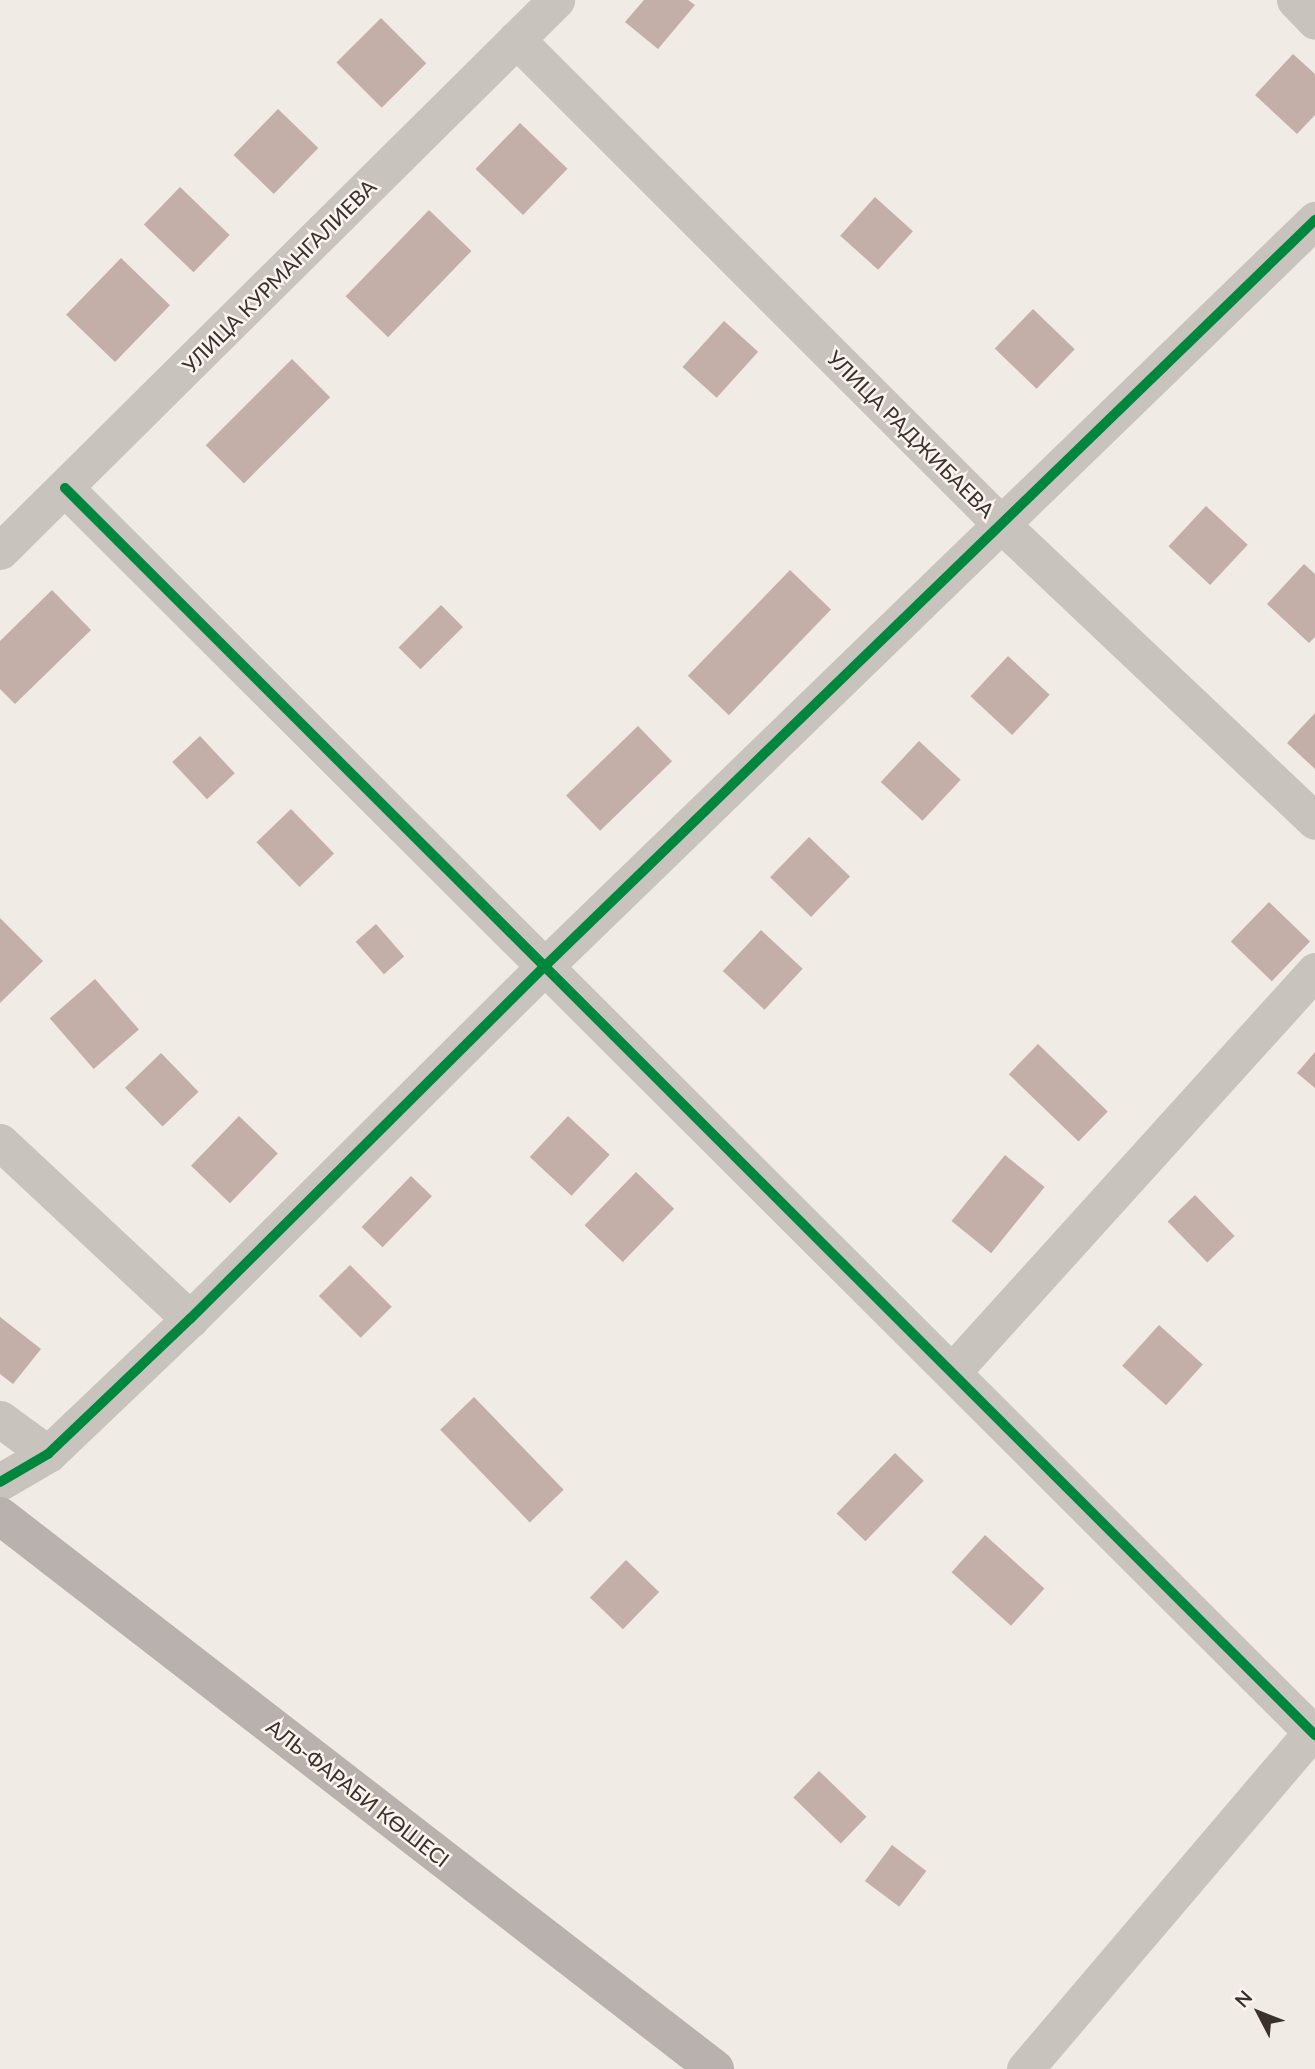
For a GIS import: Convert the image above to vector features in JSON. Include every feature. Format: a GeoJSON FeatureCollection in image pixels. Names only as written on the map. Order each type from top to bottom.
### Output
{"type":"FeatureCollection","features":[{"type":"Feature","properties":{"kind":"main road","name":"АЛЬ-ФАРАБИ КӨШЕСІ"},"geometry":{"type":"LineString","coordinates":[[0,1516],[715,2069]]}},
{"type":"Feature","properties":{"kind":"street","name":"УЛИЦА КУРМАНГАЛИЕВА"},"geometry":{"type":"LineString","coordinates":[[0,551],[556,0]]}},
{"type":"Feature","properties":{"kind":"street"},"geometry":{"type":"LineString","coordinates":[[1295,0],[1315,21]]}},
{"type":"Feature","properties":{"kind":"street","name":"УЛИЦА РАДЖИБАЕВА"},"geometry":{"type":"LineString","coordinates":[[516,39],[1001,524],[1315,821]]}},
{"type":"Feature","properties":{"kind":"street"},"geometry":{"type":"LineString","coordinates":[[0,1482],[48,1454],[190,1319],[546,965],[1315,220]]}},
{"type":"Feature","properties":{"kind":"street"},"geometry":{"type":"LineString","coordinates":[[65,488],[1314,1731],[1025,2069]]}},
{"type":"Feature","properties":{"kind":"street"},"geometry":{"type":"LineString","coordinates":[[952,1372],[1315,971]]}},
{"type":"Feature","properties":{"kind":"street"},"geometry":{"type":"LineString","coordinates":[[0,1142],[190,1319]]}},
{"type":"Feature","properties":{"kind":"street"},"geometry":{"type":"LineString","coordinates":[[0,1419],[48,1454]]}},
{"type":"Feature","properties":{"kind":"building"},"geometry":{"type":"Polygon","coordinates":[[[644,0],[688,0],[695,5],[658,49],[625,22],[644,0]]]}},
{"type":"Feature","properties":{"kind":"building"},"geometry":{"type":"Polygon","coordinates":[[[381,18],[426,63],[382,108],[336,63],[381,18]]]}},
{"type":"Feature","properties":{"kind":"building"},"geometry":{"type":"Polygon","coordinates":[[[1293,54],[1315,74],[1315,115],[1297,134],[1255,95],[1293,54]]]}},
{"type":"Feature","properties":{"kind":"building"},"geometry":{"type":"Polygon","coordinates":[[[278,109],[318,148],[274,194],[234,155],[278,109]]]}},
{"type":"Feature","properties":{"kind":"building"},"geometry":{"type":"Polygon","coordinates":[[[520,123],[567,169],[523,215],[476,169],[520,123]]]}},
{"type":"Feature","properties":{"kind":"building"},"geometry":{"type":"Polygon","coordinates":[[[180,187],[230,235],[194,272],[144,224],[180,187]]]}},
{"type":"Feature","properties":{"kind":"building"},"geometry":{"type":"Polygon","coordinates":[[[875,197],[913,231],[878,270],[840,236],[875,197]]]}},
{"type":"Feature","properties":{"kind":"building"},"geometry":{"type":"Polygon","coordinates":[[[429,210],[471,251],[388,337],[346,296],[429,210]]]}},
{"type":"Feature","properties":{"kind":"building"},"geometry":{"type":"Polygon","coordinates":[[[121,258],[170,305],[115,362],[66,315],[121,258]]]}},
{"type":"Feature","properties":{"kind":"building"},"geometry":{"type":"Polygon","coordinates":[[[1033,309],[1075,349],[1037,389],[995,349],[1033,309]]]}},
{"type":"Feature","properties":{"kind":"building"},"geometry":{"type":"Polygon","coordinates":[[[724,321],[758,352],[717,398],[683,367],[724,321]]]}},
{"type":"Feature","properties":{"kind":"building"},"geometry":{"type":"Polygon","coordinates":[[[292,359],[330,397],[244,483],[206,445],[292,359]]]}},
{"type":"Feature","properties":{"kind":"building"},"geometry":{"type":"Polygon","coordinates":[[[1206,506],[1248,545],[1210,585],[1168,546],[1206,506]]]}},
{"type":"Feature","properties":{"kind":"building"},"geometry":{"type":"Polygon","coordinates":[[[1304,564],[1315,574],[1315,637],[1309,643],[1267,604],[1304,564]]]}},
{"type":"Feature","properties":{"kind":"building"},"geometry":{"type":"Polygon","coordinates":[[[790,570],[831,610],[729,715],[688,676],[790,570]]]}},
{"type":"Feature","properties":{"kind":"building"},"geometry":{"type":"Polygon","coordinates":[[[52,590],[91,630],[15,704],[0,689],[0,641],[52,590]]]}},
{"type":"Feature","properties":{"kind":"building"},"geometry":{"type":"Polygon","coordinates":[[[441,605],[463,627],[420,669],[399,647],[441,605]]]}},
{"type":"Feature","properties":{"kind":"building"},"geometry":{"type":"Polygon","coordinates":[[[1008,656],[1050,695],[1012,735],[970,696],[1008,656]]]}},
{"type":"Feature","properties":{"kind":"building"},"geometry":{"type":"Polygon","coordinates":[[[1315,713],[1315,769],[1287,743],[1315,713]]]}},
{"type":"Feature","properties":{"kind":"building"},"geometry":{"type":"Polygon","coordinates":[[[638,726],[672,761],[600,831],[566,795],[638,726]]]}},
{"type":"Feature","properties":{"kind":"building"},"geometry":{"type":"Polygon","coordinates":[[[200,736],[235,773],[207,799],[172,762],[200,736]]]}},
{"type":"Feature","properties":{"kind":"building"},"geometry":{"type":"Polygon","coordinates":[[[919,741],[961,780],[922,821],[881,782],[919,741]]]}},
{"type":"Feature","properties":{"kind":"building"},"geometry":{"type":"Polygon","coordinates":[[[291,809],[334,854],[300,887],[256,842],[291,809]]]}},
{"type":"Feature","properties":{"kind":"building"},"geometry":{"type":"Polygon","coordinates":[[[809,837],[850,877],[811,917],[770,877],[809,837]]]}},
{"type":"Feature","properties":{"kind":"building"},"geometry":{"type":"Polygon","coordinates":[[[1269,902],[1310,942],[1272,981],[1231,942],[1269,902]]]}},
{"type":"Feature","properties":{"kind":"building"},"geometry":{"type":"Polygon","coordinates":[[[0,918],[43,961],[0,1003],[0,918]]]}},
{"type":"Feature","properties":{"kind":"building"},"geometry":{"type":"Polygon","coordinates":[[[376,924],[404,956],[384,974],[356,942],[376,924]]]}},
{"type":"Feature","properties":{"kind":"building"},"geometry":{"type":"Polygon","coordinates":[[[761,930],[803,969],[764,1010],[723,971],[761,930]]]}},
{"type":"Feature","properties":{"kind":"building"},"geometry":{"type":"Polygon","coordinates":[[[95,979],[139,1030],[94,1069],[50,1018],[95,979]]]}},
{"type":"Feature","properties":{"kind":"building"},"geometry":{"type":"Polygon","coordinates":[[[1038,1044],[1108,1111],[1079,1142],[1009,1074],[1038,1044]]]}},
{"type":"Feature","properties":{"kind":"building"},"geometry":{"type":"Polygon","coordinates":[[[1315,1052],[1315,1088],[1297,1073],[1315,1052]]]}},
{"type":"Feature","properties":{"kind":"building"},"geometry":{"type":"Polygon","coordinates":[[[161,1053],[199,1092],[163,1127],[125,1088],[161,1053]]]}},
{"type":"Feature","properties":{"kind":"building"},"geometry":{"type":"Polygon","coordinates":[[[239,1116],[278,1154],[230,1203],[191,1166],[239,1116]]]}},
{"type":"Feature","properties":{"kind":"building"},"geometry":{"type":"Polygon","coordinates":[[[568,1116],[610,1155],[571,1196],[530,1157],[568,1116]]]}},
{"type":"Feature","properties":{"kind":"building"},"geometry":{"type":"Polygon","coordinates":[[[1005,1155],[1045,1187],[991,1253],[952,1221],[1005,1155]]]}},
{"type":"Feature","properties":{"kind":"building"},"geometry":{"type":"Polygon","coordinates":[[[636,1172],[674,1209],[623,1262],[585,1225],[636,1172]]]}},
{"type":"Feature","properties":{"kind":"building"},"geometry":{"type":"Polygon","coordinates":[[[411,1176],[432,1196],[383,1247],[362,1227],[411,1176]]]}},
{"type":"Feature","properties":{"kind":"building"},"geometry":{"type":"Polygon","coordinates":[[[1195,1195],[1235,1236],[1207,1262],[1168,1221],[1195,1195]]]}},
{"type":"Feature","properties":{"kind":"building"},"geometry":{"type":"Polygon","coordinates":[[[350,1265],[392,1307],[361,1338],[319,1296],[350,1265]]]}},
{"type":"Feature","properties":{"kind":"building"},"geometry":{"type":"Polygon","coordinates":[[[0,1317],[41,1349],[13,1384],[0,1374],[0,1317]]]}},
{"type":"Feature","properties":{"kind":"building"},"geometry":{"type":"Polygon","coordinates":[[[1159,1325],[1203,1364],[1166,1405],[1122,1366],[1159,1325]]]}},
{"type":"Feature","properties":{"kind":"building"},"geometry":{"type":"Polygon","coordinates":[[[474,1397],[564,1490],[530,1522],[440,1430],[474,1397]]]}},
{"type":"Feature","properties":{"kind":"building"},"geometry":{"type":"Polygon","coordinates":[[[895,1453],[924,1481],[865,1541],[837,1513],[895,1453]]]}},
{"type":"Feature","properties":{"kind":"building"},"geometry":{"type":"Polygon","coordinates":[[[985,1535],[1044,1589],[1011,1626],[952,1572],[985,1535]]]}},
{"type":"Feature","properties":{"kind":"building"},"geometry":{"type":"Polygon","coordinates":[[[626,1560],[659,1592],[623,1629],[590,1597],[626,1560]]]}},
{"type":"Feature","properties":{"kind":"building"},"geometry":{"type":"Polygon","coordinates":[[[819,1771],[866,1817],[841,1843],[793,1798],[819,1771]]]}},
{"type":"Feature","properties":{"kind":"building"},"geometry":{"type":"Polygon","coordinates":[[[892,1845],[926,1871],[899,1907],[865,1881],[892,1845]]]}},
{"type":"Feature","properties":{"kind":"cycle path"},"geometry":{"type":"LineString","coordinates":[[0,1482],[48,1454],[190,1319],[546,965],[1315,220]]}},
{"type":"Feature","properties":{"kind":"cycle path"},"geometry":{"type":"LineString","coordinates":[[65,488],[1315,1735]]}}]}
